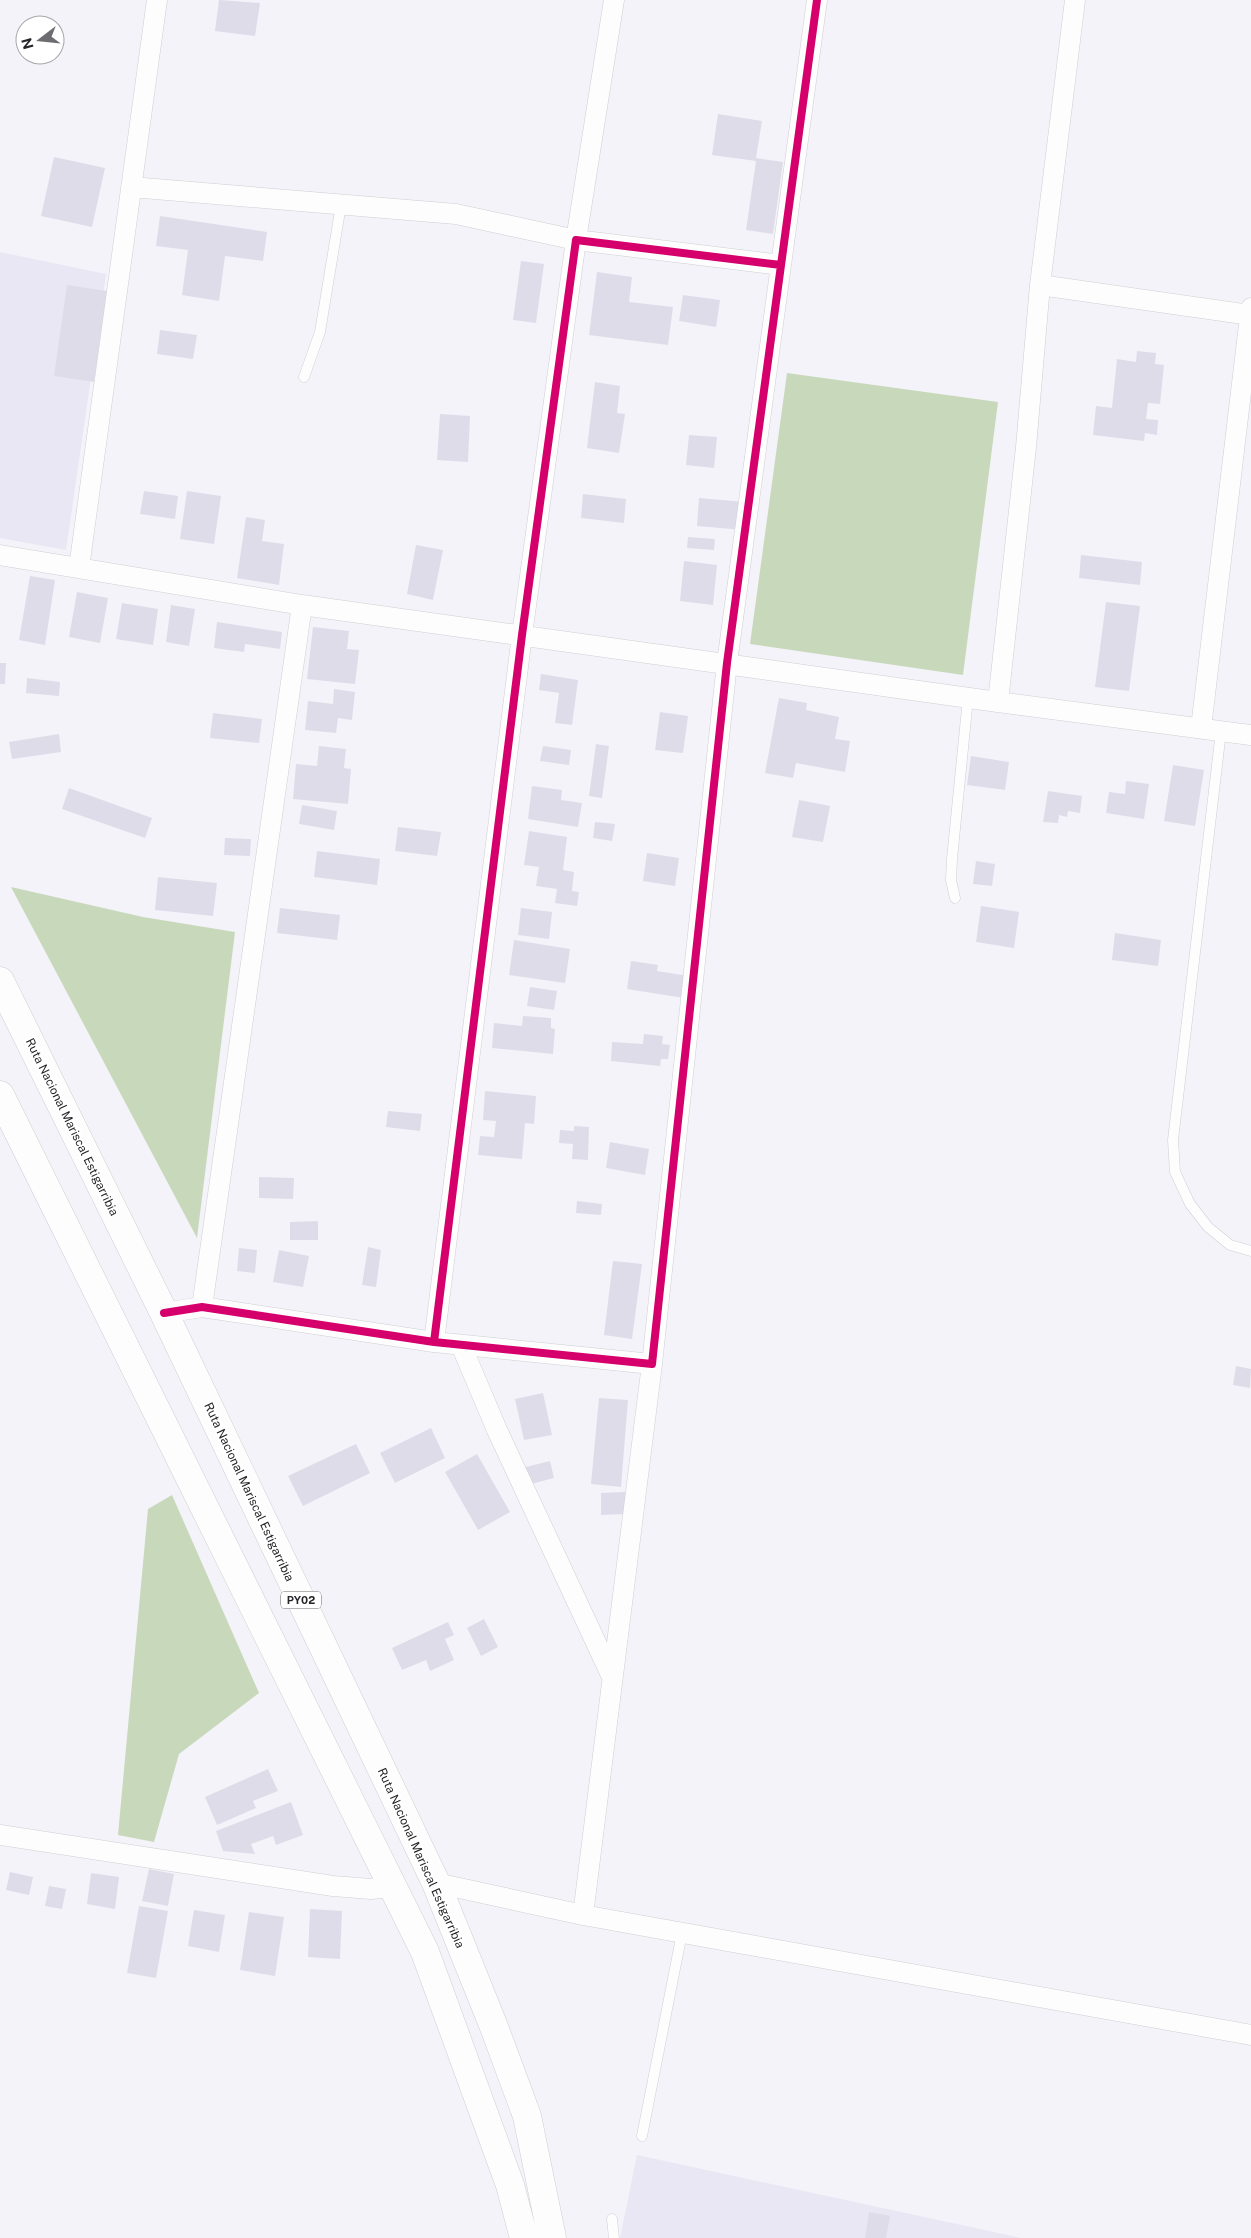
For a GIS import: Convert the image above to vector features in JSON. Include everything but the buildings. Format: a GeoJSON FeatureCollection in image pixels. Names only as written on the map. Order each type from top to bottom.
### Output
{"type":"FeatureCollection","features":[{"type":"Feature","properties":{"kind":"highway","name":"Ruta Nacional Mariscal Estigarribia"},"geometry":{"type":"LineString","coordinates":[[0,981],[164,1313],[436,1883],[494,2027],[527,2116],[552,2238]]}},
{"type":"Feature","properties":{"kind":"highway"},"geometry":{"type":"LineString","coordinates":[[0,1096],[391,1888],[425,1952],[510,2185],[524,2238]]}},
{"type":"Feature","properties":{"kind":"street"},"geometry":{"type":"LineString","coordinates":[[79,568],[157,0]]}},
{"type":"Feature","properties":{"kind":"street"},"geometry":{"type":"LineString","coordinates":[[434,1342],[522,635],[576,240],[614,0]]}},
{"type":"Feature","properties":{"kind":"street"},"geometry":{"type":"LineString","coordinates":[[583,1915],[652,1364],[727,663],[817,0]]}},
{"type":"Feature","properties":{"kind":"street"},"geometry":{"type":"LineString","coordinates":[[998,702],[1026,447],[1040,286],[1075,0]]}},
{"type":"Feature","properties":{"kind":"street"},"geometry":{"type":"LineString","coordinates":[[131,188],[456,214],[576,240],[781,265]]}},
{"type":"Feature","properties":{"kind":"street"},"geometry":{"type":"LineString","coordinates":[[1040,286],[1251,313],[1201,728]]}},
{"type":"Feature","properties":{"kind":"street"},"geometry":{"type":"LineString","coordinates":[[0,556],[302,605],[968,698],[1251,735]]}},
{"type":"Feature","properties":{"kind":"street"},"geometry":{"type":"LineString","coordinates":[[202,1307],[302,605]]}},
{"type":"Feature","properties":{"kind":"street"},"geometry":{"type":"LineString","coordinates":[[164,1313],[202,1307],[434,1342],[652,1364]]}},
{"type":"Feature","properties":{"kind":"street"},"geometry":{"type":"LineString","coordinates":[[461,1345],[497,1430],[612,1677]]}},
{"type":"Feature","properties":{"kind":"street"},"geometry":{"type":"LineString","coordinates":[[0,1835],[333,1886],[371,1890],[391,1888]]}},
{"type":"Feature","properties":{"kind":"street"},"geometry":{"type":"LineString","coordinates":[[436,1883],[583,1915],[1251,2035]]}},
{"type":"Feature","properties":{"kind":"lane"},"geometry":{"type":"LineString","coordinates":[[304,377],[320,332],[341,205]]}},
{"type":"Feature","properties":{"kind":"lane"},"geometry":{"type":"LineString","coordinates":[[956,898],[951,880],[952,859],[968,698]]}},
{"type":"Feature","properties":{"kind":"lane"},"geometry":{"type":"LineString","coordinates":[[1221,731],[1173,1140],[1175,1172],[1190,1204],[1208,1227],[1230,1245],[1251,1251]]}},
{"type":"Feature","properties":{"kind":"lane"},"geometry":{"type":"LineString","coordinates":[[642,2136],[682,1933]]}},
{"type":"Feature","properties":{"kind":"lane"},"geometry":{"type":"LineString","coordinates":[[612,2219],[614,2238]]}},
{"type":"Feature","properties":{"kind":"shaded area"},"geometry":{"type":"Polygon","coordinates":[[[0,252],[106,274],[66,550],[0,538],[0,252]]]}},
{"type":"Feature","properties":{"kind":"shaded area"},"geometry":{"type":"Polygon","coordinates":[[[637,2155],[1021,2238],[620,2238],[637,2155]]]}},
{"type":"Feature","properties":{"kind":"green space"},"geometry":{"type":"Polygon","coordinates":[[[787,373],[998,402],[963,675],[750,644],[787,373]]]}},
{"type":"Feature","properties":{"kind":"green space"},"geometry":{"type":"Polygon","coordinates":[[[11,887],[143,917],[235,932],[197,1238],[11,887]]]}},
{"type":"Feature","properties":{"kind":"green space"},"geometry":{"type":"Polygon","coordinates":[[[172,1495],[259,1693],[179,1754],[154,1842],[118,1835],[148,1509],[172,1495]]]}},
{"type":"Feature","properties":{"kind":"cycle path"},"geometry":{"type":"LineString","coordinates":[[164,1313],[202,1307],[434,1342],[652,1364],[727,663],[817,0]]}},
{"type":"Feature","properties":{"kind":"cycle path"},"geometry":{"type":"LineString","coordinates":[[434,1342],[522,635],[576,240],[781,265]]}}]}
